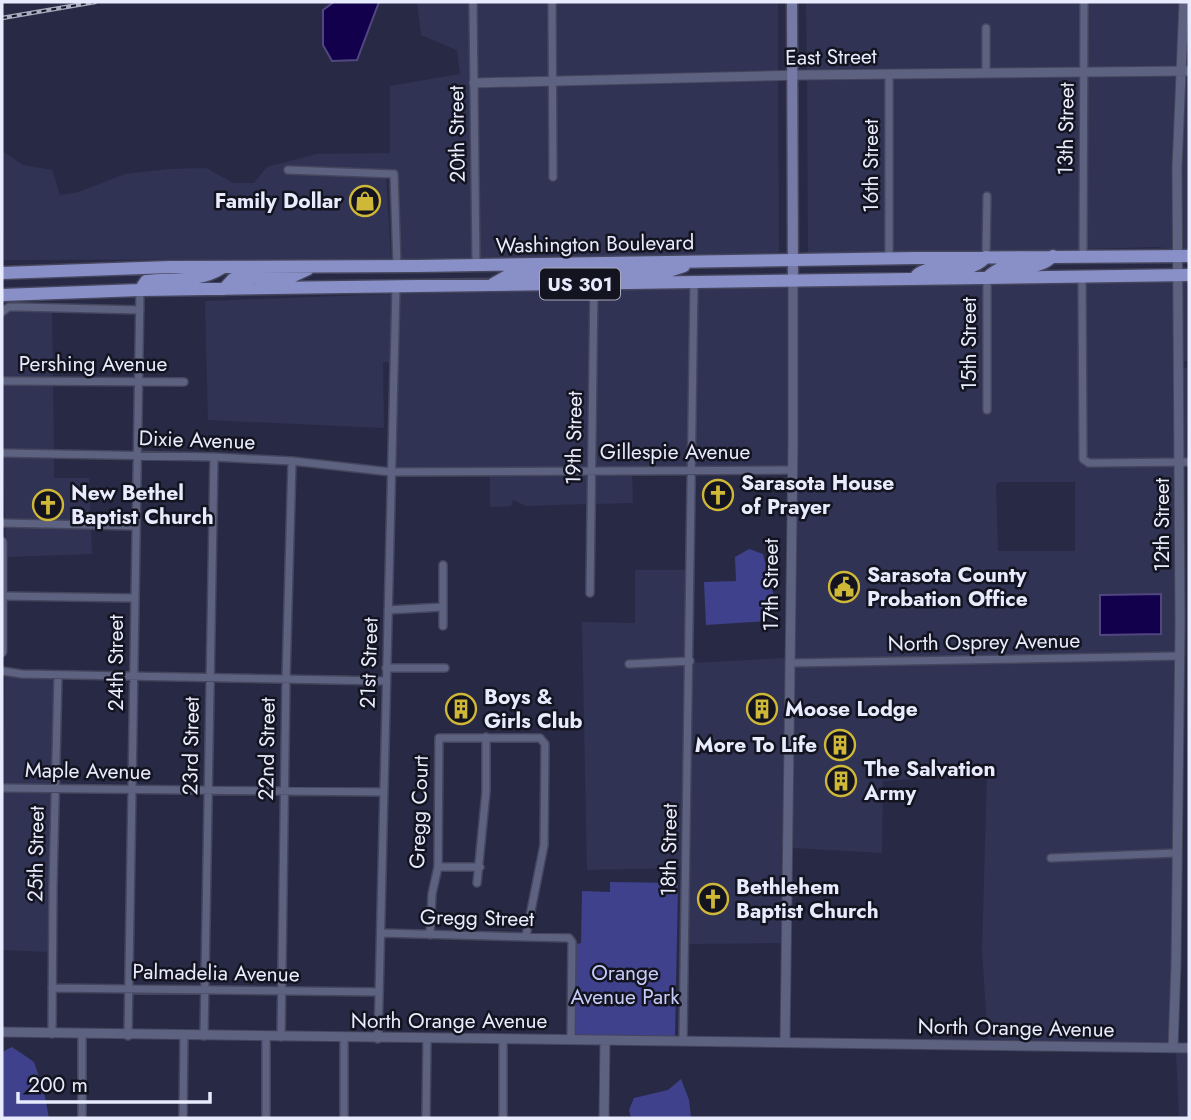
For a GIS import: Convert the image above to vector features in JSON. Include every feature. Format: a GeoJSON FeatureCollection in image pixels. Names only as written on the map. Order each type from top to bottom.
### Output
{"type":"FeatureCollection","features":[{"type":"Feature","properties":{"kind":"main road","name":"17th Street"},"geometry":{"type":"LineString","coordinates":[[792,2],[793,281]]}},
{"type":"Feature","properties":{"kind":"main road"},"geometry":{"type":"LineString","coordinates":[[987,278],[1000,267],[1040,265],[1054,256]]}},
{"type":"Feature","properties":{"kind":"main road","name":"Washington Boulevard"},"geometry":{"type":"LineString","coordinates":[[2,273],[224,267],[1184,256]]}},
{"type":"Feature","properties":{"kind":"main road"},"geometry":{"type":"LineString","coordinates":[[916,279],[922,271],[970,268],[986,257]]}},
{"type":"Feature","properties":{"kind":"main road"},"geometry":{"type":"LineString","coordinates":[[594,284],[610,272],[669,271],[682,268],[689,261]]}},
{"type":"Feature","properties":{"kind":"main road"},"geometry":{"type":"LineString","coordinates":[[490,285],[509,275],[571,273],[587,264]]}},
{"type":"Feature","properties":{"kind":"main road"},"geometry":{"type":"LineString","coordinates":[[366,287],[385,277],[397,266]]}},
{"type":"Feature","properties":{"kind":"main road"},"geometry":{"type":"LineString","coordinates":[[396,287],[404,276],[418,266]]}},
{"type":"Feature","properties":{"kind":"main road"},"geometry":{"type":"LineString","coordinates":[[140,290],[146,281],[198,279],[224,267]]}},
{"type":"Feature","properties":{"kind":"main road"},"geometry":{"type":"LineString","coordinates":[[224,289],[233,279],[293,276],[312,267]]}},
{"type":"Feature","properties":{"kind":"main road","name":"Washington Boulevard"},"geometry":{"type":"LineString","coordinates":[[2,295],[140,290],[1184,275]]}},
{"type":"Feature","properties":{"kind":"street","name":"20th Street"},"geometry":{"type":"LineString","coordinates":[[473,2],[476,265]]}},
{"type":"Feature","properties":{"kind":"street"},"geometry":{"type":"LineString","coordinates":[[552,2],[553,177]]}},
{"type":"Feature","properties":{"kind":"street","name":"13th Street"},"geometry":{"type":"LineString","coordinates":[[1083,256],[1084,2]]}},
{"type":"Feature","properties":{"kind":"street","name":"12th Street"},"geometry":{"type":"LineString","coordinates":[[1173,1048],[1184,462],[1177,365],[1184,256],[1177,168],[1185,71],[1184,2]]}},
{"type":"Feature","properties":{"kind":"street"},"geometry":{"type":"LineString","coordinates":[[986,28],[986,73]]}},
{"type":"Feature","properties":{"kind":"street","name":"East Street"},"geometry":{"type":"LineString","coordinates":[[474,83],[792,75],[1185,71]]}},
{"type":"Feature","properties":{"kind":"street","name":"16th Street"},"geometry":{"type":"LineString","coordinates":[[889,74],[889,258]]}},
{"type":"Feature","properties":{"kind":"street"},"geometry":{"type":"LineString","coordinates":[[288,170],[394,174],[397,266]]}},
{"type":"Feature","properties":{"kind":"street"},"geometry":{"type":"LineString","coordinates":[[986,257],[987,196]]}},
{"type":"Feature","properties":{"kind":"street"},"geometry":{"type":"LineString","coordinates":[[1082,277],[1082,450],[1085,461],[1184,462]]}},
{"type":"Feature","properties":{"kind":"street","name":"15th Street"},"geometry":{"type":"LineString","coordinates":[[987,278],[987,410]]}},
{"type":"Feature","properties":{"kind":"street","name":"17th Street"},"geometry":{"type":"LineString","coordinates":[[785,1042],[793,281]]}},
{"type":"Feature","properties":{"kind":"street","name":"18th Street"},"geometry":{"type":"LineString","coordinates":[[684,1040],[694,282]]}},
{"type":"Feature","properties":{"kind":"street","name":"19th Street"},"geometry":{"type":"LineString","coordinates":[[590,593],[594,284]]}},
{"type":"Feature","properties":{"kind":"street","name":"21st Street"},"geometry":{"type":"LineString","coordinates":[[378,1039],[396,287]]}},
{"type":"Feature","properties":{"kind":"street","name":"24th Street"},"geometry":{"type":"LineString","coordinates":[[128,1036],[140,290]]}},
{"type":"Feature","properties":{"kind":"street"},"geometry":{"type":"LineString","coordinates":[[6,310],[139,310]]}},
{"type":"Feature","properties":{"kind":"street"},"geometry":{"type":"LineString","coordinates":[[1177,365],[1189,365]]}},
{"type":"Feature","properties":{"kind":"street","name":"Pershing Avenue"},"geometry":{"type":"LineString","coordinates":[[2,381],[184,382]]}},
{"type":"Feature","properties":{"kind":"street","name":"Dixie Avenue"},"geometry":{"type":"LineString","coordinates":[[2,453],[214,457],[292,461],[391,472]]}},
{"type":"Feature","properties":{"kind":"street","name":"23rd Street"},"geometry":{"type":"LineString","coordinates":[[204,1036],[214,457]]}},
{"type":"Feature","properties":{"kind":"street","name":"22nd Street"},"geometry":{"type":"LineString","coordinates":[[281,1037],[292,461]]}},
{"type":"Feature","properties":{"kind":"street","name":"Gillespie Avenue"},"geometry":{"type":"LineString","coordinates":[[391,472],[792,470]]}},
{"type":"Feature","properties":{"kind":"street"},"geometry":{"type":"LineString","coordinates":[[2,523],[135,526]]}},
{"type":"Feature","properties":{"kind":"street"},"geometry":{"type":"LineString","coordinates":[[2,542],[2,652]]}},
{"type":"Feature","properties":{"kind":"street"},"geometry":{"type":"LineString","coordinates":[[443,565],[443,626]]}},
{"type":"Feature","properties":{"kind":"street"},"geometry":{"type":"LineString","coordinates":[[2,596],[134,598]]}},
{"type":"Feature","properties":{"kind":"street"},"geometry":{"type":"LineString","coordinates":[[388,610],[443,607]]}},
{"type":"Feature","properties":{"kind":"street","name":"North Osprey Avenue"},"geometry":{"type":"LineString","coordinates":[[790,663],[1180,656]]}},
{"type":"Feature","properties":{"kind":"street"},"geometry":{"type":"LineString","coordinates":[[629,664],[690,660]]}},
{"type":"Feature","properties":{"kind":"street"},"geometry":{"type":"LineString","coordinates":[[386,668],[445,668]]}},
{"type":"Feature","properties":{"kind":"street"},"geometry":{"type":"LineString","coordinates":[[2,671],[15,674],[385,681]]}},
{"type":"Feature","properties":{"kind":"street","name":"25th Street"},"geometry":{"type":"LineString","coordinates":[[52,1034],[58,675]]}},
{"type":"Feature","properties":{"kind":"street"},"geometry":{"type":"LineString","coordinates":[[477,883],[486,792],[486,737],[543,740],[544,845],[526,936]]}},
{"type":"Feature","properties":{"kind":"street","name":"Gregg Court"},"geometry":{"type":"LineString","coordinates":[[430,934],[432,894],[438,867],[439,738],[486,737]]}},
{"type":"Feature","properties":{"kind":"street","name":"Maple Avenue"},"geometry":{"type":"LineString","coordinates":[[2,788],[383,792]]}},
{"type":"Feature","properties":{"kind":"street"},"geometry":{"type":"LineString","coordinates":[[1051,858],[1177,853]]}},
{"type":"Feature","properties":{"kind":"street"},"geometry":{"type":"LineString","coordinates":[[438,867],[480,867]]}},
{"type":"Feature","properties":{"kind":"street","name":"Gregg Street"},"geometry":{"type":"LineString","coordinates":[[381,933],[566,937],[571,940],[571,1040]]}},
{"type":"Feature","properties":{"kind":"street","name":"Palmadelia Avenue"},"geometry":{"type":"LineString","coordinates":[[52,988],[379,992]]}},
{"type":"Feature","properties":{"kind":"street","name":"North Orange Avenue"},"geometry":{"type":"LineString","coordinates":[[2,1032],[266,1038],[684,1040],[1189,1048]]}},
{"type":"Feature","properties":{"kind":"street"},"geometry":{"type":"LineString","coordinates":[[82,1035],[82,1118]]}},
{"type":"Feature","properties":{"kind":"street"},"geometry":{"type":"LineString","coordinates":[[183,1118],[184,1036]]}},
{"type":"Feature","properties":{"kind":"street"},"geometry":{"type":"LineString","coordinates":[[266,1038],[266,1118]]}},
{"type":"Feature","properties":{"kind":"street"},"geometry":{"type":"LineString","coordinates":[[344,1038],[344,1118]]}},
{"type":"Feature","properties":{"kind":"street"},"geometry":{"type":"LineString","coordinates":[[426,1118],[427,1038]]}},
{"type":"Feature","properties":{"kind":"street"},"geometry":{"type":"LineString","coordinates":[[503,1039],[503,1118]]}},
{"type":"Feature","properties":{"kind":"street"},"geometry":{"type":"LineString","coordinates":[[604,1118],[605,1040]]}},
{"type":"Feature","properties":{"kind":"shaded area"},"geometry":{"type":"Polygon","coordinates":[[[334,2],[379,2],[357,60],[332,61],[323,45],[323,10],[334,2]]]}},
{"type":"Feature","properties":{"kind":"shaded area"},"geometry":{"type":"Polygon","coordinates":[[[417,2],[469,2],[472,258],[400,259],[398,174],[394,171],[285,167],[285,173],[386,177],[391,259],[4,260],[2,151],[23,165],[52,170],[60,195],[79,192],[125,174],[206,168],[233,183],[254,183],[267,167],[317,154],[390,153],[390,86],[460,74],[457,50],[421,35],[417,2]]]}},
{"type":"Feature","properties":{"kind":"shaded area"},"geometry":{"type":"Polygon","coordinates":[[[476,2],[548,2],[549,78],[478,79],[476,2]]]}},
{"type":"Feature","properties":{"kind":"shaded area"},"geometry":{"type":"Polygon","coordinates":[[[556,2],[778,2],[778,72],[557,77],[556,2]]]}},
{"type":"Feature","properties":{"kind":"shaded area"},"geometry":{"type":"Polygon","coordinates":[[[806,2],[1080,2],[1081,67],[807,71],[806,2]]]}},
{"type":"Feature","properties":{"kind":"shaded area"},"geometry":{"type":"Polygon","coordinates":[[[1088,2],[1180,2],[1177,66],[1088,67],[1088,2]]]}},
{"type":"Feature","properties":{"kind":"shaded area"},"geometry":{"type":"Polygon","coordinates":[[[1177,75],[1174,249],[1086,249],[1088,76],[1177,75]]]}},
{"type":"Feature","properties":{"kind":"shaded area"},"geometry":{"type":"Polygon","coordinates":[[[1184,75],[1189,75],[1189,250],[1181,249],[1184,75]]]}},
{"type":"Feature","properties":{"kind":"shaded area"},"geometry":{"type":"Polygon","coordinates":[[[1080,76],[1079,249],[990,251],[990,193],[983,192],[983,251],[892,254],[893,77],[1080,76]]]}},
{"type":"Feature","properties":{"kind":"shaded area"},"geometry":{"type":"Polygon","coordinates":[[[807,78],[885,78],[885,254],[808,256],[807,78]]]}},
{"type":"Feature","properties":{"kind":"shaded area"},"geometry":{"type":"Polygon","coordinates":[[[778,79],[779,252],[750,257],[479,258],[478,86],[549,84],[550,181],[557,180],[557,84],[778,79]]]}},
{"type":"Feature","properties":{"kind":"shaded area"},"geometry":{"type":"Polygon","coordinates":[[[1174,279],[1176,459],[1090,460],[1086,450],[1086,280],[1174,279]]]}},
{"type":"Feature","properties":{"kind":"shaded area"},"geometry":{"type":"Polygon","coordinates":[[[1182,279],[1189,279],[1189,361],[1181,361],[1182,279]]]}},
{"type":"Feature","properties":{"kind":"shaded area"},"geometry":{"type":"Polygon","coordinates":[[[1078,280],[1078,450],[1081,463],[1089,467],[1176,466],[1176,653],[793,659],[797,285],[983,281],[983,413],[990,413],[991,281],[1078,280]],[[1000,482],[996,485],[998,551],[1075,551],[1075,482],[1000,482]]]}},
{"type":"Feature","properties":{"kind":"shaded area"},"geometry":{"type":"Polygon","coordinates":[[[789,285],[789,466],[695,466],[698,287],[789,285]]]}},
{"type":"Feature","properties":{"kind":"shaded area"},"geometry":{"type":"Polygon","coordinates":[[[689,287],[688,466],[594,467],[598,288],[689,287]]]}},
{"type":"Feature","properties":{"kind":"shaded area"},"geometry":{"type":"Polygon","coordinates":[[[590,288],[587,467],[394,469],[400,294],[590,288]]]}},
{"type":"Feature","properties":{"kind":"shaded area"},"geometry":{"type":"Polygon","coordinates":[[[393,294],[391,362],[383,362],[384,428],[208,420],[205,301],[393,294]]]}},
{"type":"Feature","properties":{"kind":"shaded area"},"geometry":{"type":"Polygon","coordinates":[[[10,311],[52,311],[53,378],[2,378],[3,315],[10,311]]]}},
{"type":"Feature","properties":{"kind":"shaded area"},"geometry":{"type":"Polygon","coordinates":[[[1181,368],[1189,368],[1189,459],[1183,459],[1181,368]]]}},
{"type":"Feature","properties":{"kind":"shaded area"},"geometry":{"type":"Polygon","coordinates":[[[2,384],[53,385],[54,450],[3,450],[2,384]]]}},
{"type":"Feature","properties":{"kind":"shaded area"},"geometry":{"type":"Polygon","coordinates":[[[3,457],[54,457],[54,478],[89,478],[91,521],[5,520],[3,457]]]}},
{"type":"Feature","properties":{"kind":"shaded area"},"geometry":{"type":"Polygon","coordinates":[[[632,473],[633,503],[595,504],[594,474],[632,473]]]}},
{"type":"Feature","properties":{"kind":"shaded area"},"geometry":{"type":"Polygon","coordinates":[[[587,474],[587,504],[526,506],[513,500],[511,506],[490,507],[490,475],[587,474]]]}},
{"type":"Feature","properties":{"kind":"shaded area"},"geometry":{"type":"Polygon","coordinates":[[[5,527],[91,528],[92,554],[6,557],[5,527]]]}},
{"type":"Feature","properties":{"kind":"shaded area"},"geometry":{"type":"Polygon","coordinates":[[[635,570],[687,570],[686,658],[625,661],[626,667],[686,664],[682,903],[682,868],[587,870],[582,622],[635,623],[635,570]]]}},
{"type":"Feature","properties":{"kind":"shaded area"},"geometry":{"type":"Polygon","coordinates":[[[1161,594],[1161,634],[1100,635],[1100,595],[1161,594]]]}},
{"type":"Feature","properties":{"kind":"shaded area"},"geometry":{"type":"Polygon","coordinates":[[[786,658],[783,943],[689,944],[693,663],[786,658]]]}},
{"type":"Feature","properties":{"kind":"shaded area"},"geometry":{"type":"Polygon","coordinates":[[[1176,660],[1174,850],[1048,855],[1048,861],[1174,857],[1169,1044],[988,1042],[982,950],[987,774],[883,781],[882,853],[792,848],[793,666],[1176,660]]]}},
{"type":"Feature","properties":{"kind":"shaded area"},"geometry":{"type":"Polygon","coordinates":[[[5,676],[54,678],[51,785],[3,784],[5,676]]]}},
{"type":"Feature","properties":{"kind":"shaded area"},"geometry":{"type":"Polygon","coordinates":[[[3,791],[51,792],[49,952],[2,950],[3,791]]]}},
{"type":"Feature","properties":{"kind":"shaded area"},"geometry":{"type":"Polygon","coordinates":[[[1176,1051],[1189,1051],[1189,1118],[1179,1118],[1176,1051]]]}},
{"type":"Feature","properties":{"kind":"green space"},"geometry":{"type":"Polygon","coordinates":[[[749,549],[763,554],[774,596],[766,621],[706,625],[704,582],[736,581],[735,557],[749,549]]]}},
{"type":"Feature","properties":{"kind":"green space","name":"Orange Avenue Park"},"geometry":{"type":"Polygon","coordinates":[[[610,882],[678,883],[675,1037],[574,1035],[576,944],[581,943],[582,891],[610,892],[610,882]]]}},
{"type":"Feature","properties":{"kind":"green space"},"geometry":{"type":"Polygon","coordinates":[[[12,1047],[34,1062],[49,1118],[2,1118],[2,1052],[12,1047]]]}},
{"type":"Feature","properties":{"kind":"green space"},"geometry":{"type":"Polygon","coordinates":[[[681,1079],[689,1100],[691,1118],[631,1118],[629,1110],[634,1098],[668,1090],[681,1079]]]}},
{"type":"Feature","properties":{"kind":"railway"},"geometry":{"type":"LineString","coordinates":[[2,18],[95,2]]}},
{"type":"Feature","properties":{"kind":"place","name":"Family Dollar"},"geometry":{"type":"Point","coordinates":[365,201]}},
{"type":"Feature","properties":{"kind":"place","name":"Sarasota House of Prayer"},"geometry":{"type":"Point","coordinates":[718,495]}},
{"type":"Feature","properties":{"kind":"place","name":"New Bethel Baptist Church"},"geometry":{"type":"Point","coordinates":[48,505]}},
{"type":"Feature","properties":{"kind":"place","name":"Sarasota County Probation Office"},"geometry":{"type":"Point","coordinates":[844,587]}},
{"type":"Feature","properties":{"kind":"place","name":"Boys & Girls Club"},"geometry":{"type":"Point","coordinates":[461,709]}},
{"type":"Feature","properties":{"kind":"place","name":"Moose Lodge"},"geometry":{"type":"Point","coordinates":[762,709]}},
{"type":"Feature","properties":{"kind":"place","name":"More To Life"},"geometry":{"type":"Point","coordinates":[840,745]}},
{"type":"Feature","properties":{"kind":"place","name":"The Salvation Army"},"geometry":{"type":"Point","coordinates":[841,781]}},
{"type":"Feature","properties":{"kind":"place","name":"Bethlehem Baptist Church"},"geometry":{"type":"Point","coordinates":[713,899]}}]}
